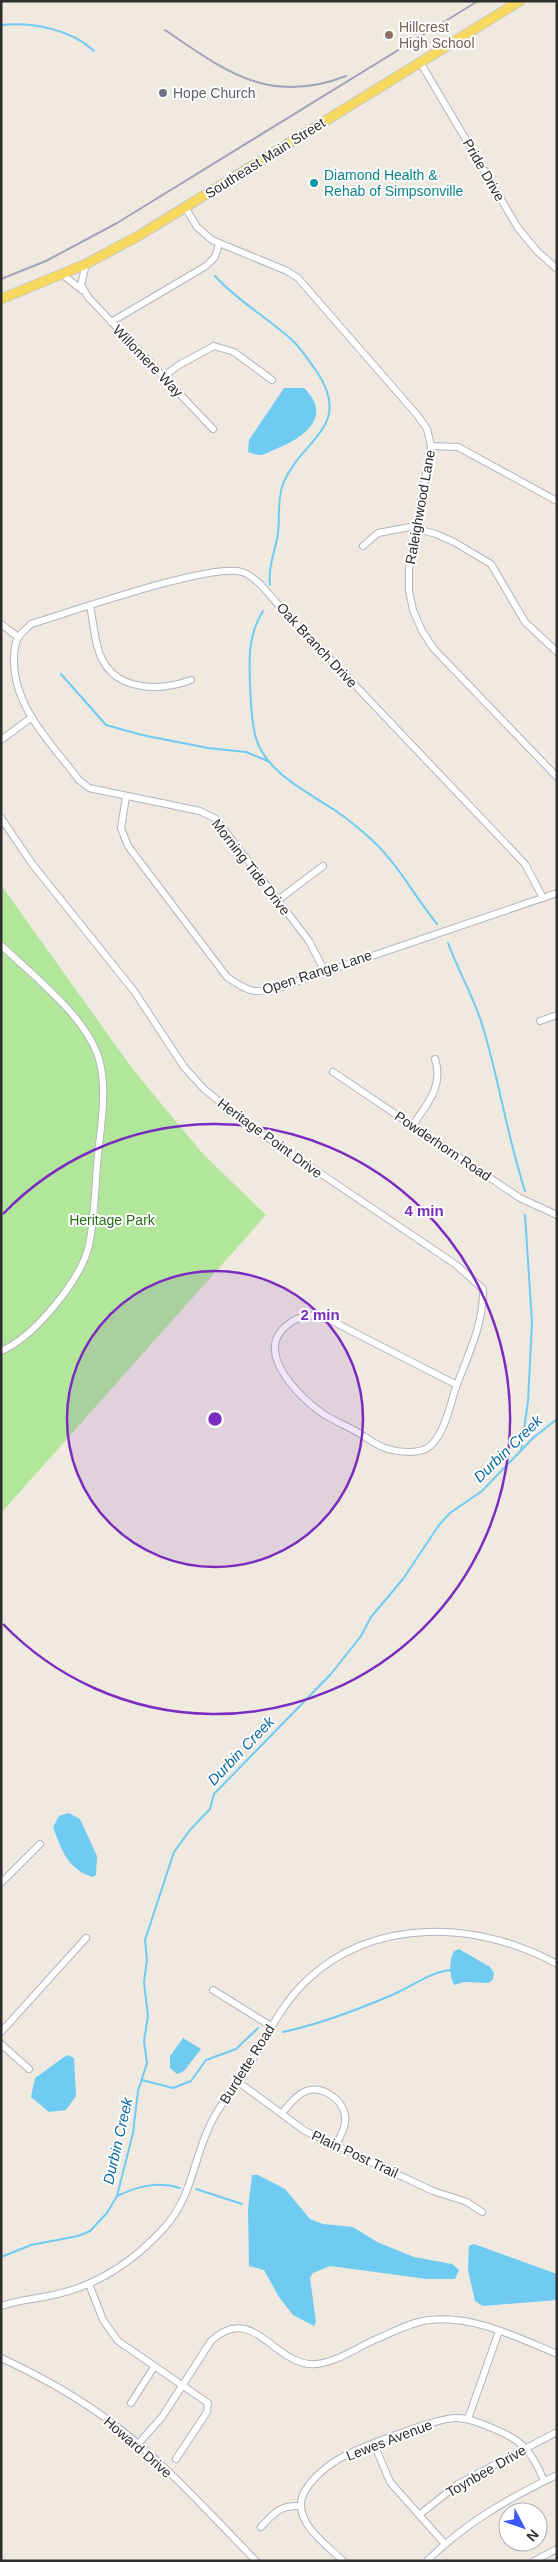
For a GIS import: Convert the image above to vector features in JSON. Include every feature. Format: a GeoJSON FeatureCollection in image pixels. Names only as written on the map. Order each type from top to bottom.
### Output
{"type":"FeatureCollection","features":[{"type":"Feature","properties":{"kind":"main road","name":"Southeast Main Street"},"geometry":{"type":"LineString","coordinates":[[1,299],[86,264],[185,207],[520,1]]}},
{"type":"Feature","properties":{"kind":"street","name":"Pride Drive"},"geometry":{"type":"LineString","coordinates":[[420,62],[518,228],[537,251],[557,269]]}},
{"type":"Feature","properties":{"kind":"street","name":"Raleighwood Lane"},"geometry":{"type":"LineString","coordinates":[[185,207],[197,227],[219,244],[287,271],[298,278],[418,416],[427,429],[431,446],[409,569],[409,591],[413,610],[422,631],[454,671],[557,777]]}},
{"type":"Feature","properties":{"kind":"street"},"geometry":{"type":"LineString","coordinates":[[111,322],[206,266],[215,256],[219,244]]}},
{"type":"Feature","properties":{"kind":"street"},"geometry":{"type":"LineString","coordinates":[[85,292],[81,285],[86,264]]}},
{"type":"Feature","properties":{"kind":"street","name":"Willomere Way"},"geometry":{"type":"LineString","coordinates":[[63,275],[85,292],[213,429]]}},
{"type":"Feature","properties":{"kind":"street"},"geometry":{"type":"LineString","coordinates":[[164,376],[179,365],[214,346],[234,352],[272,380]]}},
{"type":"Feature","properties":{"kind":"street"},"geometry":{"type":"LineString","coordinates":[[431,446],[463,449],[557,501]]}},
{"type":"Feature","properties":{"kind":"street"},"geometry":{"type":"LineString","coordinates":[[363,546],[378,534],[389,530],[416,528],[454,542],[491,564],[526,622],[557,652]]}},
{"type":"Feature","properties":{"kind":"street","name":"Oak Branch Drive"},"geometry":{"type":"LineString","coordinates":[[18,637],[31,624],[195,574],[227,570],[242,572],[255,580],[525,864],[543,898]]}},
{"type":"Feature","properties":{"kind":"street"},"geometry":{"type":"LineString","coordinates":[[90,606],[101,658],[119,678],[133,684],[168,688],[191,680]]}},
{"type":"Feature","properties":{"kind":"street"},"geometry":{"type":"LineString","coordinates":[[1,624],[18,637]]}},
{"type":"Feature","properties":{"kind":"street","name":"Morning Tide Drive"},"geometry":{"type":"LineString","coordinates":[[18,637],[14,655],[18,690],[32,717],[79,780],[89,788],[200,811],[216,819],[309,941],[324,970]]}},
{"type":"Feature","properties":{"kind":"street"},"geometry":{"type":"LineString","coordinates":[[1,740],[32,717]]}},
{"type":"Feature","properties":{"kind":"street","name":"Open Range Lane"},"geometry":{"type":"LineString","coordinates":[[126,797],[121,828],[128,846],[227,977],[247,991],[260,992],[557,893]]}},
{"type":"Feature","properties":{"kind":"street","name":"Heritage Point Drive"},"geometry":{"type":"LineString","coordinates":[[1,818],[33,865],[118,969],[184,1067],[204,1090],[247,1124],[455,1264],[482,1289],[483,1305],[478,1325],[443,1426],[430,1446],[404,1452],[385,1448],[322,1412],[298,1391],[282,1373],[275,1358],[275,1344],[280,1333],[288,1324],[307,1315],[320,1316],[457,1385]]}},
{"type":"Feature","properties":{"kind":"street"},"geometry":{"type":"LineString","coordinates":[[278,900],[323,866]]}},
{"type":"Feature","properties":{"kind":"street"},"geometry":{"type":"LineString","coordinates":[[1,945],[69,1009],[87,1035],[100,1063],[103,1104],[88,1246],[78,1271],[56,1304],[25,1335],[1,1351]]}},
{"type":"Feature","properties":{"kind":"street"},"geometry":{"type":"LineString","coordinates":[[540,1021],[557,1015]]}},
{"type":"Feature","properties":{"kind":"street"},"geometry":{"type":"LineString","coordinates":[[413,1125],[438,1084],[439,1074],[435,1059]]}},
{"type":"Feature","properties":{"kind":"street","name":"Powderhorn Road"},"geometry":{"type":"LineString","coordinates":[[333,1072],[523,1200],[557,1214]]}},
{"type":"Feature","properties":{"kind":"street"},"geometry":{"type":"LineString","coordinates":[[1,1883],[40,1844]]}},
{"type":"Feature","properties":{"kind":"street","name":"Burdette Road"},"geometry":{"type":"LineString","coordinates":[[1,2306],[58,2294],[89,2284],[122,2265],[157,2236],[173,2218],[189,2189],[209,2127],[271,2026],[297,1990],[314,1974],[356,1949],[398,1935],[449,1932],[484,1936],[514,1944],[557,1964]]}},
{"type":"Feature","properties":{"kind":"street"},"geometry":{"type":"LineString","coordinates":[[1,2032],[86,1938]]}},
{"type":"Feature","properties":{"kind":"street"},"geometry":{"type":"LineString","coordinates":[[213,1990],[271,2026]]}},
{"type":"Feature","properties":{"kind":"street"},"geometry":{"type":"LineString","coordinates":[[1,2044],[29,2069]]}},
{"type":"Feature","properties":{"kind":"street","name":"Plain Post Trail"},"geometry":{"type":"LineString","coordinates":[[237,2081],[282,2112],[305,2131],[433,2191],[467,2202],[482,2212]]}},
{"type":"Feature","properties":{"kind":"street"},"geometry":{"type":"LineString","coordinates":[[282,2112],[298,2095],[307,2090],[318,2090],[332,2095],[340,2104],[345,2116],[344,2128],[336,2146]]}},
{"type":"Feature","properties":{"kind":"street"},"geometry":{"type":"LineString","coordinates":[[89,2284],[109,2331],[130,2351],[204,2399],[209,2408],[176,2459]]}},
{"type":"Feature","properties":{"kind":"street"},"geometry":{"type":"LineString","coordinates":[[138,2444],[162,2417],[212,2342],[218,2335],[234,2329],[252,2330],[290,2358],[307,2364],[330,2361],[398,2329],[429,2320],[461,2320],[499,2331],[557,2354]]}},
{"type":"Feature","properties":{"kind":"street"},"geometry":{"type":"LineString","coordinates":[[468,2418],[499,2331]]}},
{"type":"Feature","properties":{"kind":"street","name":"Howard Drive"},"geometry":{"type":"LineString","coordinates":[[1,2358],[64,2390],[138,2444],[256,2561]]}},
{"type":"Feature","properties":{"kind":"street"},"geometry":{"type":"LineString","coordinates":[[131,2402],[154,2367]]}},
{"type":"Feature","properties":{"kind":"street","name":"Lewes Avenue"},"geometry":{"type":"LineString","coordinates":[[301,2506],[302,2495],[307,2488],[329,2466],[348,2454],[443,2419],[468,2418],[505,2432],[526,2448],[537,2463],[544,2481]]}},
{"type":"Feature","properties":{"kind":"street","name":"Toynbee Drive"},"geometry":{"type":"LineString","coordinates":[[419,2515],[458,2484],[557,2432]]}},
{"type":"Feature","properties":{"kind":"street"},"geometry":{"type":"LineString","coordinates":[[374,2444],[390,2482],[444,2543]]}},
{"type":"Feature","properties":{"kind":"street"},"geometry":{"type":"LineString","coordinates":[[427,2561],[444,2543],[476,2518],[557,2475]]}},
{"type":"Feature","properties":{"kind":"street"},"geometry":{"type":"LineString","coordinates":[[261,2527],[281,2509],[288,2506],[301,2506],[309,2527],[343,2561]]}},
{"type":"Feature","properties":{"kind":"street"},"geometry":{"type":"LineString","coordinates":[[534,2561],[557,2549]]}},
{"type":"Feature","properties":{"kind":"green space","name":"Heritage Park"},"geometry":{"type":"Polygon","coordinates":[[[1,885],[134,1071],[203,1154],[266,1215],[1,1513],[1,885]]]}},
{"type":"Feature","properties":{"kind":"water"},"geometry":{"type":"Polygon","coordinates":[[[284,388],[304,388],[312,398],[316,408],[316,416],[312,424],[298,438],[267,453],[258,455],[248,452],[249,440],[284,388]]]}},
{"type":"Feature","properties":{"kind":"water"},"geometry":{"type":"Polygon","coordinates":[[[69,1813],[80,1819],[97,1856],[96,1875],[93,1877],[84,1874],[71,1864],[63,1851],[53,1827],[59,1816],[69,1813]]]}},
{"type":"Feature","properties":{"kind":"water"},"geometry":{"type":"Polygon","coordinates":[[[459,1949],[490,1967],[494,1973],[493,1979],[489,1983],[464,1982],[454,1985],[450,1972],[450,1963],[454,1951],[459,1949]]]}},
{"type":"Feature","properties":{"kind":"water"},"geometry":{"type":"Polygon","coordinates":[[[183,2038],[201,2049],[184,2071],[177,2074],[170,2068],[170,2056],[183,2038]]]}},
{"type":"Feature","properties":{"kind":"water"},"geometry":{"type":"Polygon","coordinates":[[[67,2055],[74,2058],[76,2096],[66,2110],[49,2112],[31,2097],[35,2078],[67,2055]]]}},
{"type":"Feature","properties":{"kind":"water"},"geometry":{"type":"Polygon","coordinates":[[[252,2175],[258,2175],[285,2189],[310,2219],[323,2224],[353,2227],[377,2242],[414,2257],[452,2264],[459,2270],[455,2279],[427,2279],[330,2266],[313,2273],[310,2278],[316,2322],[314,2326],[293,2315],[279,2297],[264,2270],[249,2266],[248,2209],[252,2175]]]}},
{"type":"Feature","properties":{"kind":"water"},"geometry":{"type":"Polygon","coordinates":[[[474,2244],[557,2274],[557,2300],[483,2306],[475,2301],[468,2270],[469,2246],[474,2244]]]}},
{"type":"Feature","properties":{"kind":"waterway"},"geometry":{"type":"LineString","coordinates":[[1,25],[38,26],[63,32],[85,43],[94,51]]}},
{"type":"Feature","properties":{"kind":"waterway"},"geometry":{"type":"LineString","coordinates":[[215,276],[234,294],[297,345],[317,372],[327,391],[330,407],[327,420],[320,432],[291,469],[283,484],[279,502],[278,533],[270,571],[270,585]]}},
{"type":"Feature","properties":{"kind":"waterway"},"geometry":{"type":"LineString","coordinates":[[263,611],[254,629],[250,647],[252,718],[254,732],[261,750],[269,762],[289,780],[341,814],[372,840],[390,859],[437,924]]}},
{"type":"Feature","properties":{"kind":"waterway"},"geometry":{"type":"LineString","coordinates":[[61,674],[106,725],[142,735],[208,748],[246,752],[270,762]]}},
{"type":"Feature","properties":{"kind":"waterway"},"geometry":{"type":"LineString","coordinates":[[448,943],[482,1024],[525,1191]]}},
{"type":"Feature","properties":{"kind":"waterway"},"geometry":{"type":"LineString","coordinates":[[521,1451],[528,1401],[532,1322],[525,1215]]}},
{"type":"Feature","properties":{"kind":"waterway","name":"Durbin Creek"},"geometry":{"type":"LineString","coordinates":[[1,2257],[31,2245],[78,2236],[90,2231],[107,2213],[117,2196],[133,2133],[138,2091],[147,2063],[144,2041],[148,2016],[144,1982],[147,1960],[145,1940],[174,1852],[190,1830],[210,1809],[214,1794],[331,1674],[361,1636],[371,1617],[403,1579],[439,1525],[450,1513],[482,1491],[533,1438],[557,1419]]}},
{"type":"Feature","properties":{"kind":"waterway"},"geometry":{"type":"LineString","coordinates":[[283,2032],[352,2011],[379,2001],[435,1974],[451,1970]]}},
{"type":"Feature","properties":{"kind":"waterway"},"geometry":{"type":"LineString","coordinates":[[142,2080],[173,2088],[191,2081],[206,2060],[236,2049],[258,2028]]}},
{"type":"Feature","properties":{"kind":"waterway"},"geometry":{"type":"LineString","coordinates":[[117,2196],[148,2186],[164,2185],[180,2188]]}},
{"type":"Feature","properties":{"kind":"waterway"},"geometry":{"type":"LineString","coordinates":[[196,2189],[242,2204]]}},
{"type":"Feature","properties":{"kind":"railway"},"geometry":{"type":"LineString","coordinates":[[1,279],[46,261],[117,223],[478,1]]}},
{"type":"Feature","properties":{"kind":"railway"},"geometry":{"type":"LineString","coordinates":[[165,30],[208,59],[250,80],[271,85],[294,87],[319,84],[346,76]]}},
{"type":"Feature","properties":{"kind":"place","name":"Hillcrest High School"},"geometry":{"type":"Point","coordinates":[389,35]}},
{"type":"Feature","properties":{"kind":"place","name":"Hope Church"},"geometry":{"type":"Point","coordinates":[163,93]}},
{"type":"Feature","properties":{"kind":"place","name":"Diamond Health & Rehab of Simpsonville"},"geometry":{"type":"Point","coordinates":[314,183]}}]}
